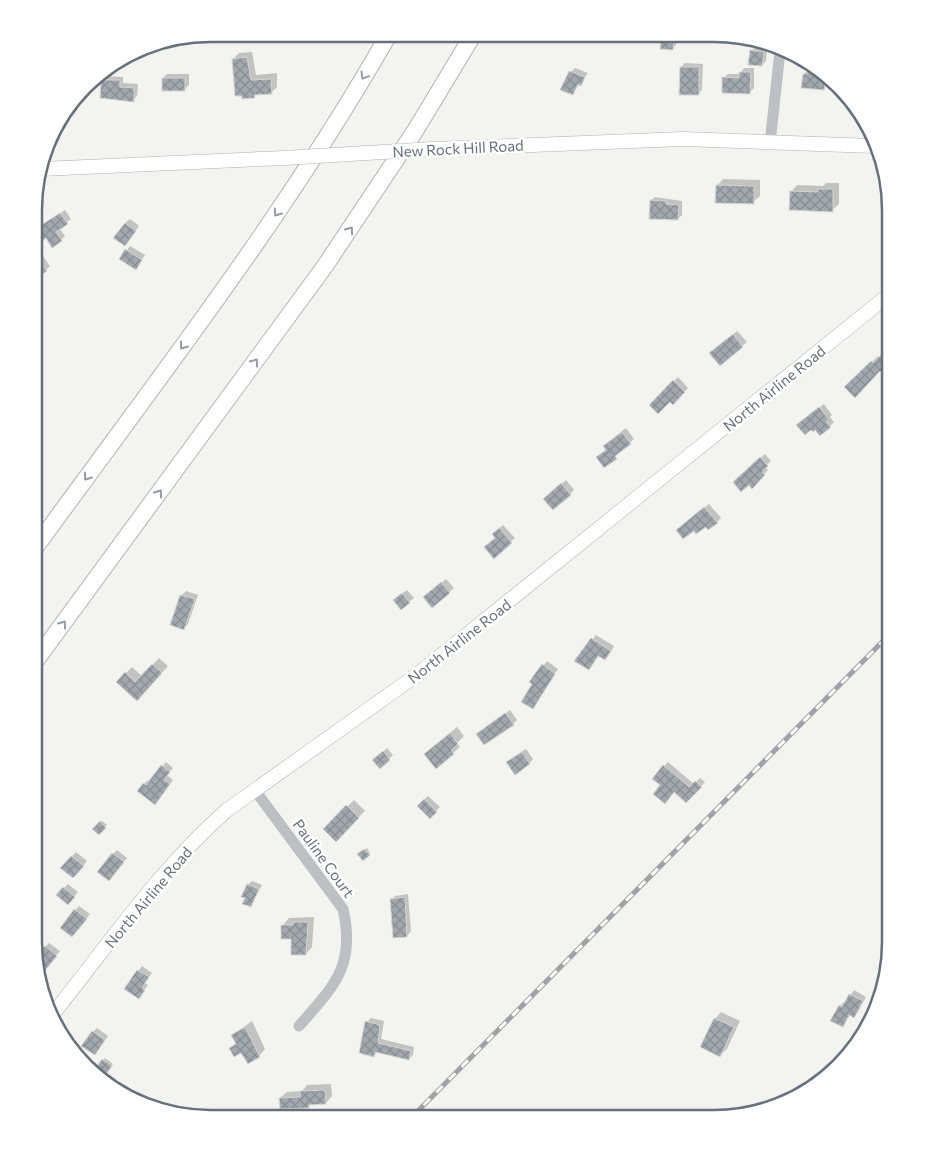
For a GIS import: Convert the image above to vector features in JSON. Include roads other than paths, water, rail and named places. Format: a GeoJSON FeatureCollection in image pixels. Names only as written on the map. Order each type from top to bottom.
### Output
{"type":"FeatureCollection","features":[{"type":"Feature","properties":{"kind":"highway"},"geometry":{"type":"LineString","coordinates":[[42,538],[210,308],[288,196],[384,42]]}},
{"type":"Feature","properties":{"kind":"highway"},"geometry":{"type":"LineString","coordinates":[[42,652],[325,266],[410,139],[468,42]]}},
{"type":"Feature","properties":{"kind":"main road","name":"New Rock Hill Road"},"geometry":{"type":"LineString","coordinates":[[48,169],[646,139],[870,146]]}},
{"type":"Feature","properties":{"kind":"main road","name":"North Airline Road"},"geometry":{"type":"LineString","coordinates":[[57,1009],[163,876],[206,828],[254,789],[418,674],[882,300]]}},
{"type":"Feature","properties":{"kind":"street"},"geometry":{"type":"LineString","coordinates":[[770,142],[780,55]]}},
{"type":"Feature","properties":{"kind":"street","name":"Pauline Court"},"geometry":{"type":"LineString","coordinates":[[254,789],[343,909],[348,932],[346,960],[330,990],[298,1026]]}},
{"type":"Feature","properties":{"kind":"railway"},"geometry":{"type":"LineString","coordinates":[[420,1109],[882,642]]}}]}
